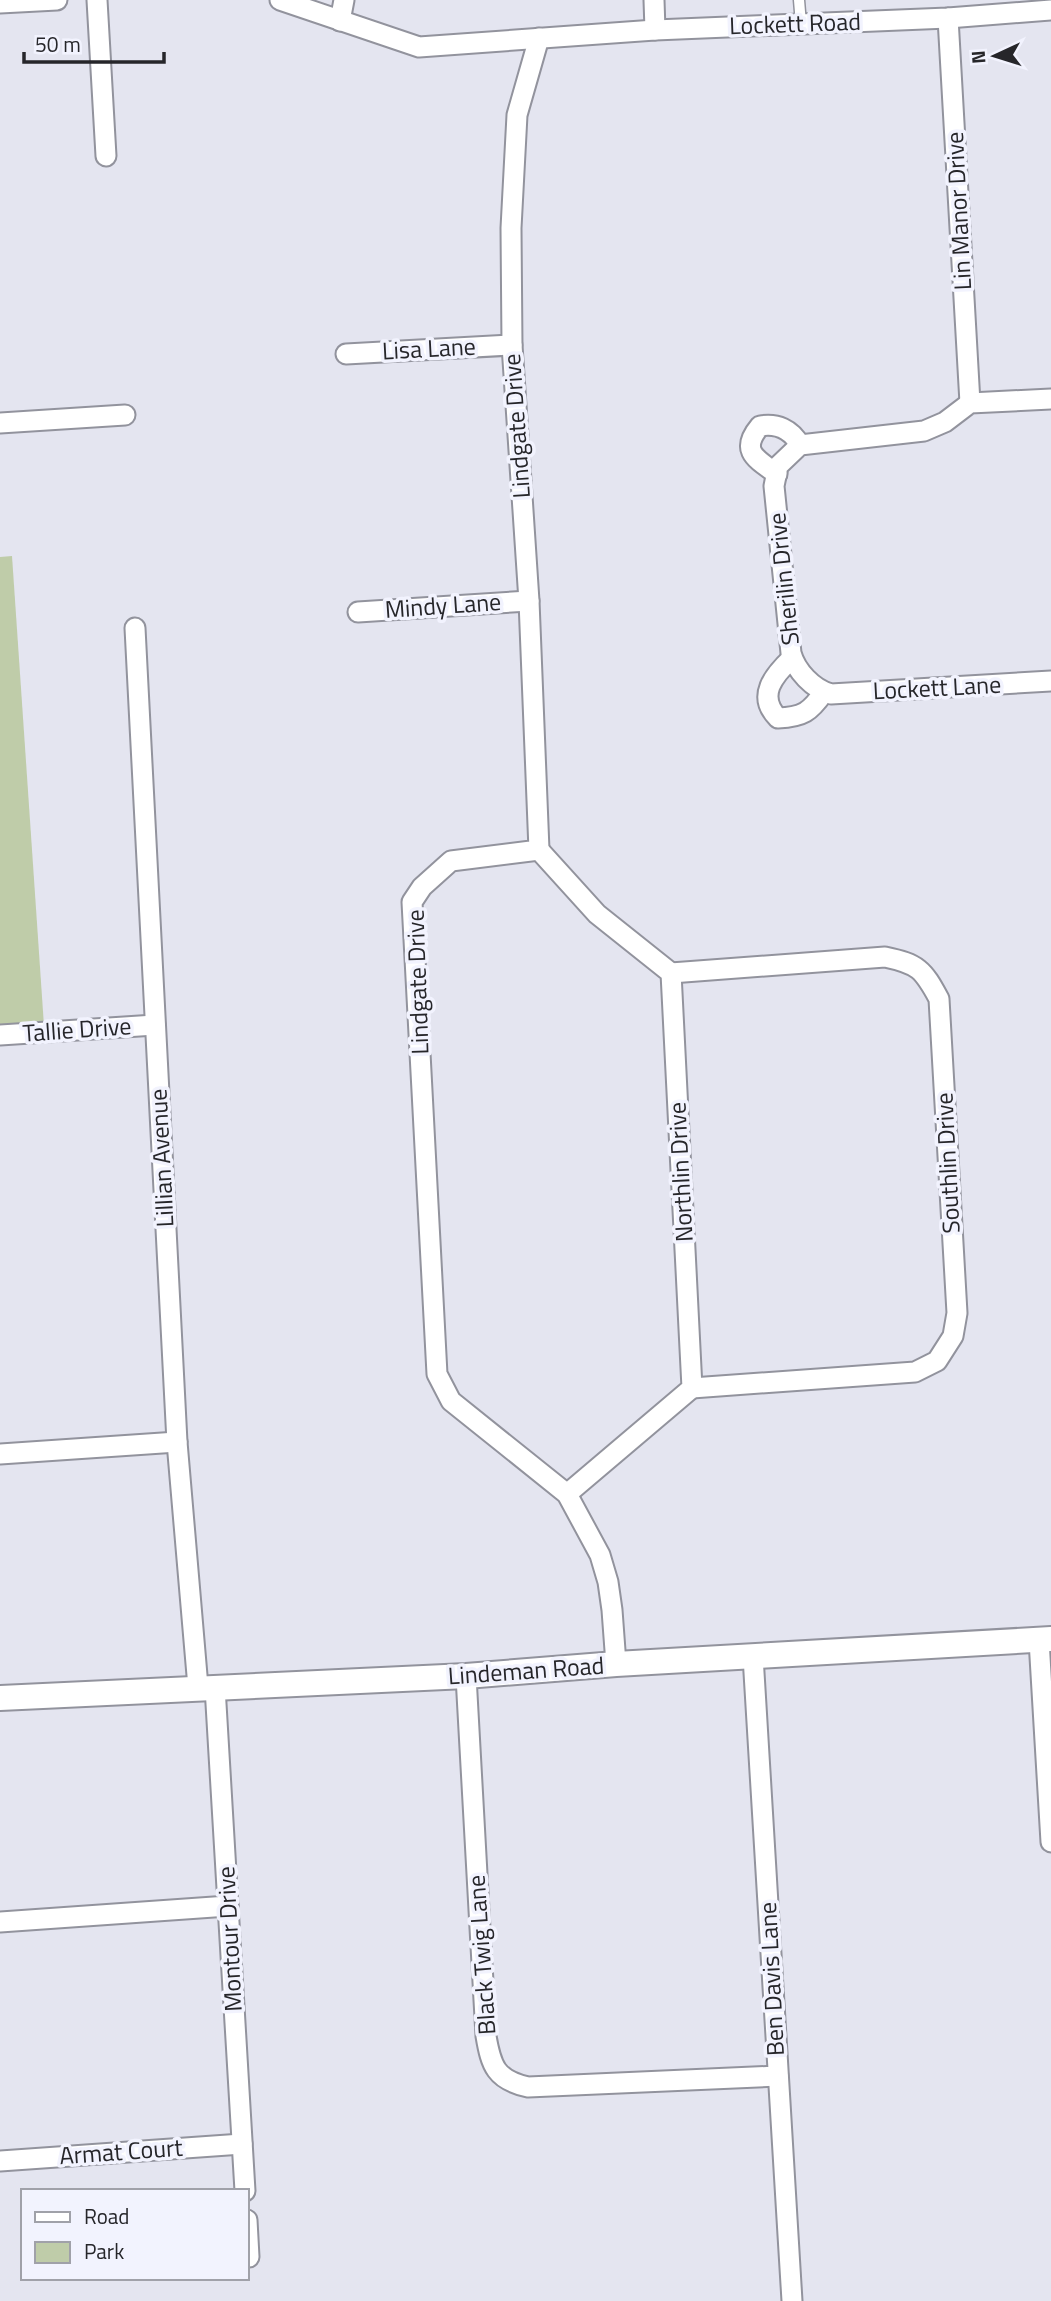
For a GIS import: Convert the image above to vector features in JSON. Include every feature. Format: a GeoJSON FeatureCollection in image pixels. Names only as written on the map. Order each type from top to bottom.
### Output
{"type":"FeatureCollection","features":[{"type":"Feature","properties":{"kind":"street"},"geometry":{"type":"LineString","coordinates":[[0,3],[57,0]]}},
{"type":"Feature","properties":{"kind":"street"},"geometry":{"type":"LineString","coordinates":[[97,0],[106,156]]}},
{"type":"Feature","properties":{"kind":"street","name":"Lockett Road"},"geometry":{"type":"LineString","coordinates":[[280,0],[419,47],[655,30],[948,18],[1012,7],[1051,10]]}},
{"type":"Feature","properties":{"kind":"street"},"geometry":{"type":"LineString","coordinates":[[340,21],[344,0]]}},
{"type":"Feature","properties":{"kind":"street"},"geometry":{"type":"LineString","coordinates":[[653,0],[655,30]]}},
{"type":"Feature","properties":{"kind":"street","name":"Lin Manor Drive"},"geometry":{"type":"LineString","coordinates":[[948,18],[970,403]]}},
{"type":"Feature","properties":{"kind":"street","name":"Lindgate Drive"},"geometry":{"type":"LineString","coordinates":[[538,38],[517,115],[510,228],[512,345],[540,850],[451,860],[422,887],[412,902],[436,1374],[451,1401],[566,1494],[600,1555],[608,1582],[616,1664]]}},
{"type":"Feature","properties":{"kind":"street","name":"Lisa Lane"},"geometry":{"type":"LineString","coordinates":[[346,354],[512,345]]}},
{"type":"Feature","properties":{"kind":"street"},"geometry":{"type":"LineString","coordinates":[[800,444],[795,435],[772,424],[760,426],[752,436],[749,448],[754,457],[777,474],[778,466],[800,444],[924,431],[945,422],[970,403],[1051,399]]}},
{"type":"Feature","properties":{"kind":"street"},"geometry":{"type":"LineString","coordinates":[[0,423],[125,415]]}},
{"type":"Feature","properties":{"kind":"street","name":"Sherilin Drive"},"geometry":{"type":"LineString","coordinates":[[777,474],[774,486],[792,658],[807,680],[824,692]]}},
{"type":"Feature","properties":{"kind":"street","name":"Mindy Lane"},"geometry":{"type":"LineString","coordinates":[[358,612],[528,601]]}},
{"type":"Feature","properties":{"kind":"street","name":"Lillian Avenue"},"geometry":{"type":"LineString","coordinates":[[135,628],[177,1443],[207,1687]]}},
{"type":"Feature","properties":{"kind":"street"},"geometry":{"type":"LineString","coordinates":[[792,658],[780,669],[771,683],[767,696],[769,710],[778,718],[793,718],[811,710],[824,692]]}},
{"type":"Feature","properties":{"kind":"street","name":"Lockett Lane"},"geometry":{"type":"LineString","coordinates":[[824,692],[831,694],[1051,681]]}},
{"type":"Feature","properties":{"kind":"street"},"geometry":{"type":"LineString","coordinates":[[540,850],[597,914],[671,973]]}},
{"type":"Feature","properties":{"kind":"street","name":"Southlin Drive"},"geometry":{"type":"LineString","coordinates":[[671,973],[885,957],[909,962],[927,976],[939,999],[957,1314],[953,1336],[937,1361],[915,1372],[692,1388]]}},
{"type":"Feature","properties":{"kind":"street","name":"Northlin Drive"},"geometry":{"type":"LineString","coordinates":[[671,973],[692,1388]]}},
{"type":"Feature","properties":{"kind":"street","name":"Tallie Drive"},"geometry":{"type":"LineString","coordinates":[[0,1035],[155,1025]]}},
{"type":"Feature","properties":{"kind":"street"},"geometry":{"type":"LineString","coordinates":[[566,1494],[692,1388]]}},
{"type":"Feature","properties":{"kind":"street"},"geometry":{"type":"LineString","coordinates":[[0,1454],[177,1443]]}},
{"type":"Feature","properties":{"kind":"street"},"geometry":{"type":"LineString","coordinates":[[1045,1640],[1051,1842]]}},
{"type":"Feature","properties":{"kind":"street","name":"Lindeman Road"},"geometry":{"type":"LineString","coordinates":[[0,1698],[466,1676],[616,1664],[1045,1640]]}},
{"type":"Feature","properties":{"kind":"street","name":"Ben Davis Lane"},"geometry":{"type":"LineString","coordinates":[[752,1656],[792,2301]]}},
{"type":"Feature","properties":{"kind":"street","name":"Black Twig Lane"},"geometry":{"type":"LineString","coordinates":[[466,1676],[486,2036],[492,2061],[499,2073],[511,2084],[528,2087],[778,2076]]}},
{"type":"Feature","properties":{"kind":"street","name":"Montour Drive"},"geometry":{"type":"LineString","coordinates":[[207,1687],[228,1906],[245,2189]]}},
{"type":"Feature","properties":{"kind":"street"},"geometry":{"type":"LineString","coordinates":[[0,1922],[228,1906]]}},
{"type":"Feature","properties":{"kind":"street","name":"Armat Court"},"geometry":{"type":"LineString","coordinates":[[0,2161],[242,2144]]}},
{"type":"Feature","properties":{"kind":"street"},"geometry":{"type":"LineString","coordinates":[[248,2239],[249,2258]]}},
{"type":"Feature","properties":{"kind":"lane"},"geometry":{"type":"LineString","coordinates":[[800,0],[801,24]]}},
{"type":"Feature","properties":{"kind":"green space"},"geometry":{"type":"Polygon","coordinates":[[[12,556],[44,1026],[0,1028],[0,557],[12,556]]]}}]}
